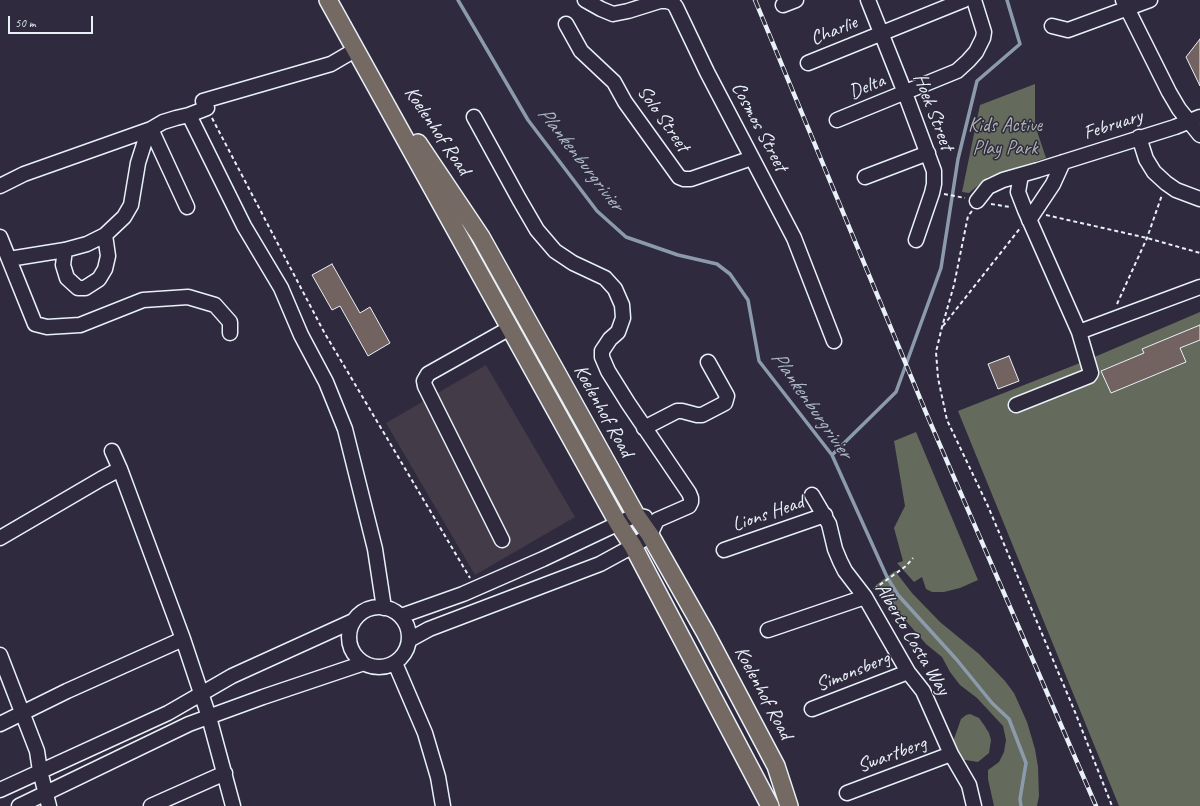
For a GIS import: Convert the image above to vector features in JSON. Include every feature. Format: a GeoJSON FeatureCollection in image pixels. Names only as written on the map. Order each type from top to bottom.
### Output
{"type":"FeatureCollection","features":[{"type":"Feature","properties":{"kind":"main road","name":"Koelenhof Road"},"geometry":{"type":"LineString","coordinates":[[328,0],[618,523],[633,546],[770,806]]}},
{"type":"Feature","properties":{"kind":"main road","name":"Koelenhof Road"},"geometry":{"type":"LineString","coordinates":[[355,50],[481,236],[636,515],[650,535],[706,632],[776,766],[789,806]]}},
{"type":"Feature","properties":{"kind":"street","name":"Cosmos Street"},"geometry":{"type":"LineString","coordinates":[[585,0],[613,14],[667,0],[673,3],[676,7],[707,72],[794,238],[834,341]]}},
{"type":"Feature","properties":{"kind":"street","name":"Hoek Street"},"geometry":{"type":"LineString","coordinates":[[868,0],[934,171],[932,193],[916,240]]}},
{"type":"Feature","properties":{"kind":"street","name":"Charlie"},"geometry":{"type":"LineString","coordinates":[[808,64],[964,0]]}},
{"type":"Feature","properties":{"kind":"street","name":"Delta"},"geometry":{"type":"LineString","coordinates":[[837,120],[957,71],[976,52],[983,38],[984,32],[974,0]]}},
{"type":"Feature","properties":{"kind":"street"},"geometry":{"type":"LineString","coordinates":[[1052,26],[1068,30],[1125,4],[1150,0]]}},
{"type":"Feature","properties":{"kind":"street"},"geometry":{"type":"LineString","coordinates":[[1125,4],[1169,92],[1179,109],[1194,119],[1200,135]]}},
{"type":"Feature","properties":{"kind":"street","name":"Solo Street"},"geometry":{"type":"LineString","coordinates":[[566,24],[582,51],[614,82],[629,107],[679,177],[691,179],[752,158]]}},
{"type":"Feature","properties":{"kind":"street"},"geometry":{"type":"LineString","coordinates":[[0,186],[24,174],[151,129],[163,122],[189,116],[207,108],[203,101],[331,64],[355,50]]}},
{"type":"Feature","properties":{"kind":"street"},"geometry":{"type":"LineString","coordinates":[[189,116],[244,226],[280,288],[300,335],[326,382],[345,429],[375,549],[384,608]]}},
{"type":"Feature","properties":{"kind":"street"},"geometry":{"type":"LineString","coordinates":[[401,616],[464,594],[636,515],[658,520],[689,506],[691,498],[628,403],[608,371],[602,357],[602,352],[610,339],[618,332],[623,318],[622,306],[615,289],[604,278],[574,263],[556,250],[537,230],[474,117]]}},
{"type":"Feature","properties":{"kind":"street","name":"February"},"geometry":{"type":"LineString","coordinates":[[978,201],[988,187],[1003,180],[1175,127],[1194,119]]}},
{"type":"Feature","properties":{"kind":"street"},"geometry":{"type":"LineString","coordinates":[[151,129],[187,207]]}},
{"type":"Feature","properties":{"kind":"street"},"geometry":{"type":"LineString","coordinates":[[9,259],[65,250],[87,244],[105,235],[124,217],[131,205],[138,163],[145,141],[151,129]]}},
{"type":"Feature","properties":{"kind":"street"},"geometry":{"type":"LineString","coordinates":[[1139,137],[1146,159],[1154,172],[1176,190],[1200,200]]}},
{"type":"Feature","properties":{"kind":"street"},"geometry":{"type":"LineString","coordinates":[[865,177],[928,153]]}},
{"type":"Feature","properties":{"kind":"street"},"geometry":{"type":"LineString","coordinates":[[1029,214],[1053,184],[1063,162]]}},
{"type":"Feature","properties":{"kind":"street"},"geometry":{"type":"LineString","coordinates":[[1016,405],[1090,374],[1091,371],[1079,332],[1029,214],[1018,192],[1021,175]]}},
{"type":"Feature","properties":{"kind":"street"},"geometry":{"type":"LineString","coordinates":[[65,250],[63,265],[66,278],[78,288],[85,288],[100,279],[105,269],[108,256],[105,235]]}},
{"type":"Feature","properties":{"kind":"street"},"geometry":{"type":"LineString","coordinates":[[0,237],[35,324],[47,327],[80,325],[143,300],[188,297],[215,305],[230,322],[230,333]]}},
{"type":"Feature","properties":{"kind":"street"},"geometry":{"type":"LineString","coordinates":[[1079,332],[1200,287]]}},
{"type":"Feature","properties":{"kind":"street"},"geometry":{"type":"LineString","coordinates":[[502,540],[425,386],[424,381],[428,374],[510,328]]}},
{"type":"Feature","properties":{"kind":"street"},"geometry":{"type":"LineString","coordinates":[[644,428],[677,411],[685,411],[697,415],[703,415],[725,403],[726,396],[708,362]]}},
{"type":"Feature","properties":{"kind":"street"},"geometry":{"type":"LineString","coordinates":[[112,451],[120,469],[202,693],[210,717],[233,806]]}},
{"type":"Feature","properties":{"kind":"street"},"geometry":{"type":"LineString","coordinates":[[0,538],[120,469]]}},
{"type":"Feature","properties":{"kind":"street","name":"Alberto Costa Way"},"geometry":{"type":"LineString","coordinates":[[812,495],[829,524],[835,549],[845,571],[868,594],[908,672],[923,691],[951,754],[969,784],[974,806]]}},
{"type":"Feature","properties":{"kind":"street","name":"Lions Head"},"geometry":{"type":"LineString","coordinates":[[724,550],[825,515]]}},
{"type":"Feature","properties":{"kind":"street"},"geometry":{"type":"LineString","coordinates":[[409,640],[429,629],[600,564],[650,535],[658,520]]}},
{"type":"Feature","properties":{"kind":"street"},"geometry":{"type":"LineString","coordinates":[[768,630],[868,594]]}},
{"type":"Feature","properties":{"kind":"street"},"geometry":{"type":"LineString","coordinates":[[375,607],[384,608],[401,616],[407,627],[409,640],[402,657],[394,663],[387,666],[371,666],[356,657],[351,649],[349,640],[350,630],[353,621],[359,614],[375,607]]}},
{"type":"Feature","properties":{"kind":"street"},"geometry":{"type":"LineString","coordinates":[[0,790],[168,713],[232,676],[353,621]]}},
{"type":"Feature","properties":{"kind":"street"},"geometry":{"type":"LineString","coordinates":[[0,724],[67,691],[183,639]]}},
{"type":"Feature","properties":{"kind":"street"},"geometry":{"type":"LineString","coordinates":[[0,655],[37,751],[47,800]]}},
{"type":"Feature","properties":{"kind":"street"},"geometry":{"type":"LineString","coordinates":[[19,806],[47,800],[189,724],[364,663]]}},
{"type":"Feature","properties":{"kind":"street"},"geometry":{"type":"LineString","coordinates":[[394,663],[425,733],[438,777],[443,806]]}},
{"type":"Feature","properties":{"kind":"street","name":"Simonsberg"},"geometry":{"type":"LineString","coordinates":[[812,710],[908,672]]}},
{"type":"Feature","properties":{"kind":"street","name":"Swartberg"},"geometry":{"type":"LineString","coordinates":[[847,793],[951,754]]}},
{"type":"Feature","properties":{"kind":"street"},"geometry":{"type":"LineString","coordinates":[[151,806],[225,772]]}},
{"type":"Feature","properties":{"kind":"path"},"geometry":{"type":"LineString","coordinates":[[207,108],[324,332],[476,588]]}},
{"type":"Feature","properties":{"kind":"path"},"geometry":{"type":"LineString","coordinates":[[1109,322],[1147,238],[1166,183]]}},
{"type":"Feature","properties":{"kind":"path"},"geometry":{"type":"LineString","coordinates":[[940,194],[964,198]]}},
{"type":"Feature","properties":{"kind":"path"},"geometry":{"type":"LineString","coordinates":[[978,201],[1029,214],[1147,238],[1200,253]]}},
{"type":"Feature","properties":{"kind":"path"},"geometry":{"type":"LineString","coordinates":[[942,327],[1029,214]]}},
{"type":"Feature","properties":{"kind":"path"},"geometry":{"type":"LineString","coordinates":[[968,216],[954,285],[936,352],[938,378],[947,420],[987,504],[1075,712],[1112,806]]}},
{"type":"Feature","properties":{"kind":"path"},"geometry":{"type":"LineString","coordinates":[[868,594],[906,566],[913,558]]}},
{"type":"Feature","properties":{"kind":"shaded area"},"geometry":{"type":"Polygon","coordinates":[[[486,365],[575,517],[475,575],[386,423],[486,365]]]}},
{"type":"Feature","properties":{"kind":"green space","name":"Kids Active Play Park"},"geometry":{"type":"Polygon","coordinates":[[[1035,84],[1035,125],[1046,158],[988,177],[969,193],[962,192],[980,105],[1035,84]]]}},
{"type":"Feature","properties":{"kind":"green space"},"geometry":{"type":"Polygon","coordinates":[[[1200,312],[1200,806],[1119,806],[958,411],[1085,361],[1200,312]]]}},
{"type":"Feature","properties":{"kind":"green space"},"geometry":{"type":"Polygon","coordinates":[[[916,432],[978,580],[960,588],[944,592],[932,592],[926,589],[922,577],[914,582],[897,563],[903,561],[894,528],[905,506],[894,441],[916,432]]]}},
{"type":"Feature","properties":{"kind":"green space"},"geometry":{"type":"Polygon","coordinates":[[[895,571],[912,593],[940,622],[979,654],[1005,681],[1014,693],[1027,722],[1035,749],[1038,767],[1039,796],[1037,806],[994,806],[988,779],[988,770],[999,762],[1004,752],[1006,740],[1003,726],[977,698],[960,685],[950,672],[942,657],[926,644],[880,591],[876,585],[895,571]]]}},
{"type":"Feature","properties":{"kind":"green space"},"geometry":{"type":"Polygon","coordinates":[[[970,714],[979,718],[989,733],[991,740],[989,753],[978,762],[959,759],[952,741],[961,719],[970,714]]]}},
{"type":"Feature","properties":{"kind":"building"},"geometry":{"type":"Polygon","coordinates":[[[1200,39],[1200,86],[1186,57],[1200,39]]]}},
{"type":"Feature","properties":{"kind":"building"},"geometry":{"type":"Polygon","coordinates":[[[332,264],[360,313],[370,307],[390,343],[368,356],[340,306],[332,310],[312,275],[332,264]]]}},
{"type":"Feature","properties":{"kind":"building"},"geometry":{"type":"Polygon","coordinates":[[[1200,325],[1200,340],[1180,348],[1186,362],[1111,393],[1101,371],[1144,353],[1142,349],[1200,325]]]}},
{"type":"Feature","properties":{"kind":"building"},"geometry":{"type":"Polygon","coordinates":[[[1009,356],[1019,381],[998,389],[988,364],[1009,356]]]}},
{"type":"Feature","properties":{"kind":"waterway","name":"Plankenburgrivier"},"geometry":{"type":"LineString","coordinates":[[458,0],[528,120],[597,211],[626,237],[678,255],[717,264],[730,274],[748,300],[759,361],[832,455],[887,577],[898,595],[957,660],[992,703],[1009,719],[1026,763],[1020,799],[1021,806]]}},
{"type":"Feature","properties":{"kind":"waterway"},"geometry":{"type":"LineString","coordinates":[[832,455],[896,392],[941,268],[958,159],[977,81],[1020,44],[1007,0]]}},
{"type":"Feature","properties":{"kind":"railway"},"geometry":{"type":"LineString","coordinates":[[755,0],[927,415],[1096,806]]}}]}
